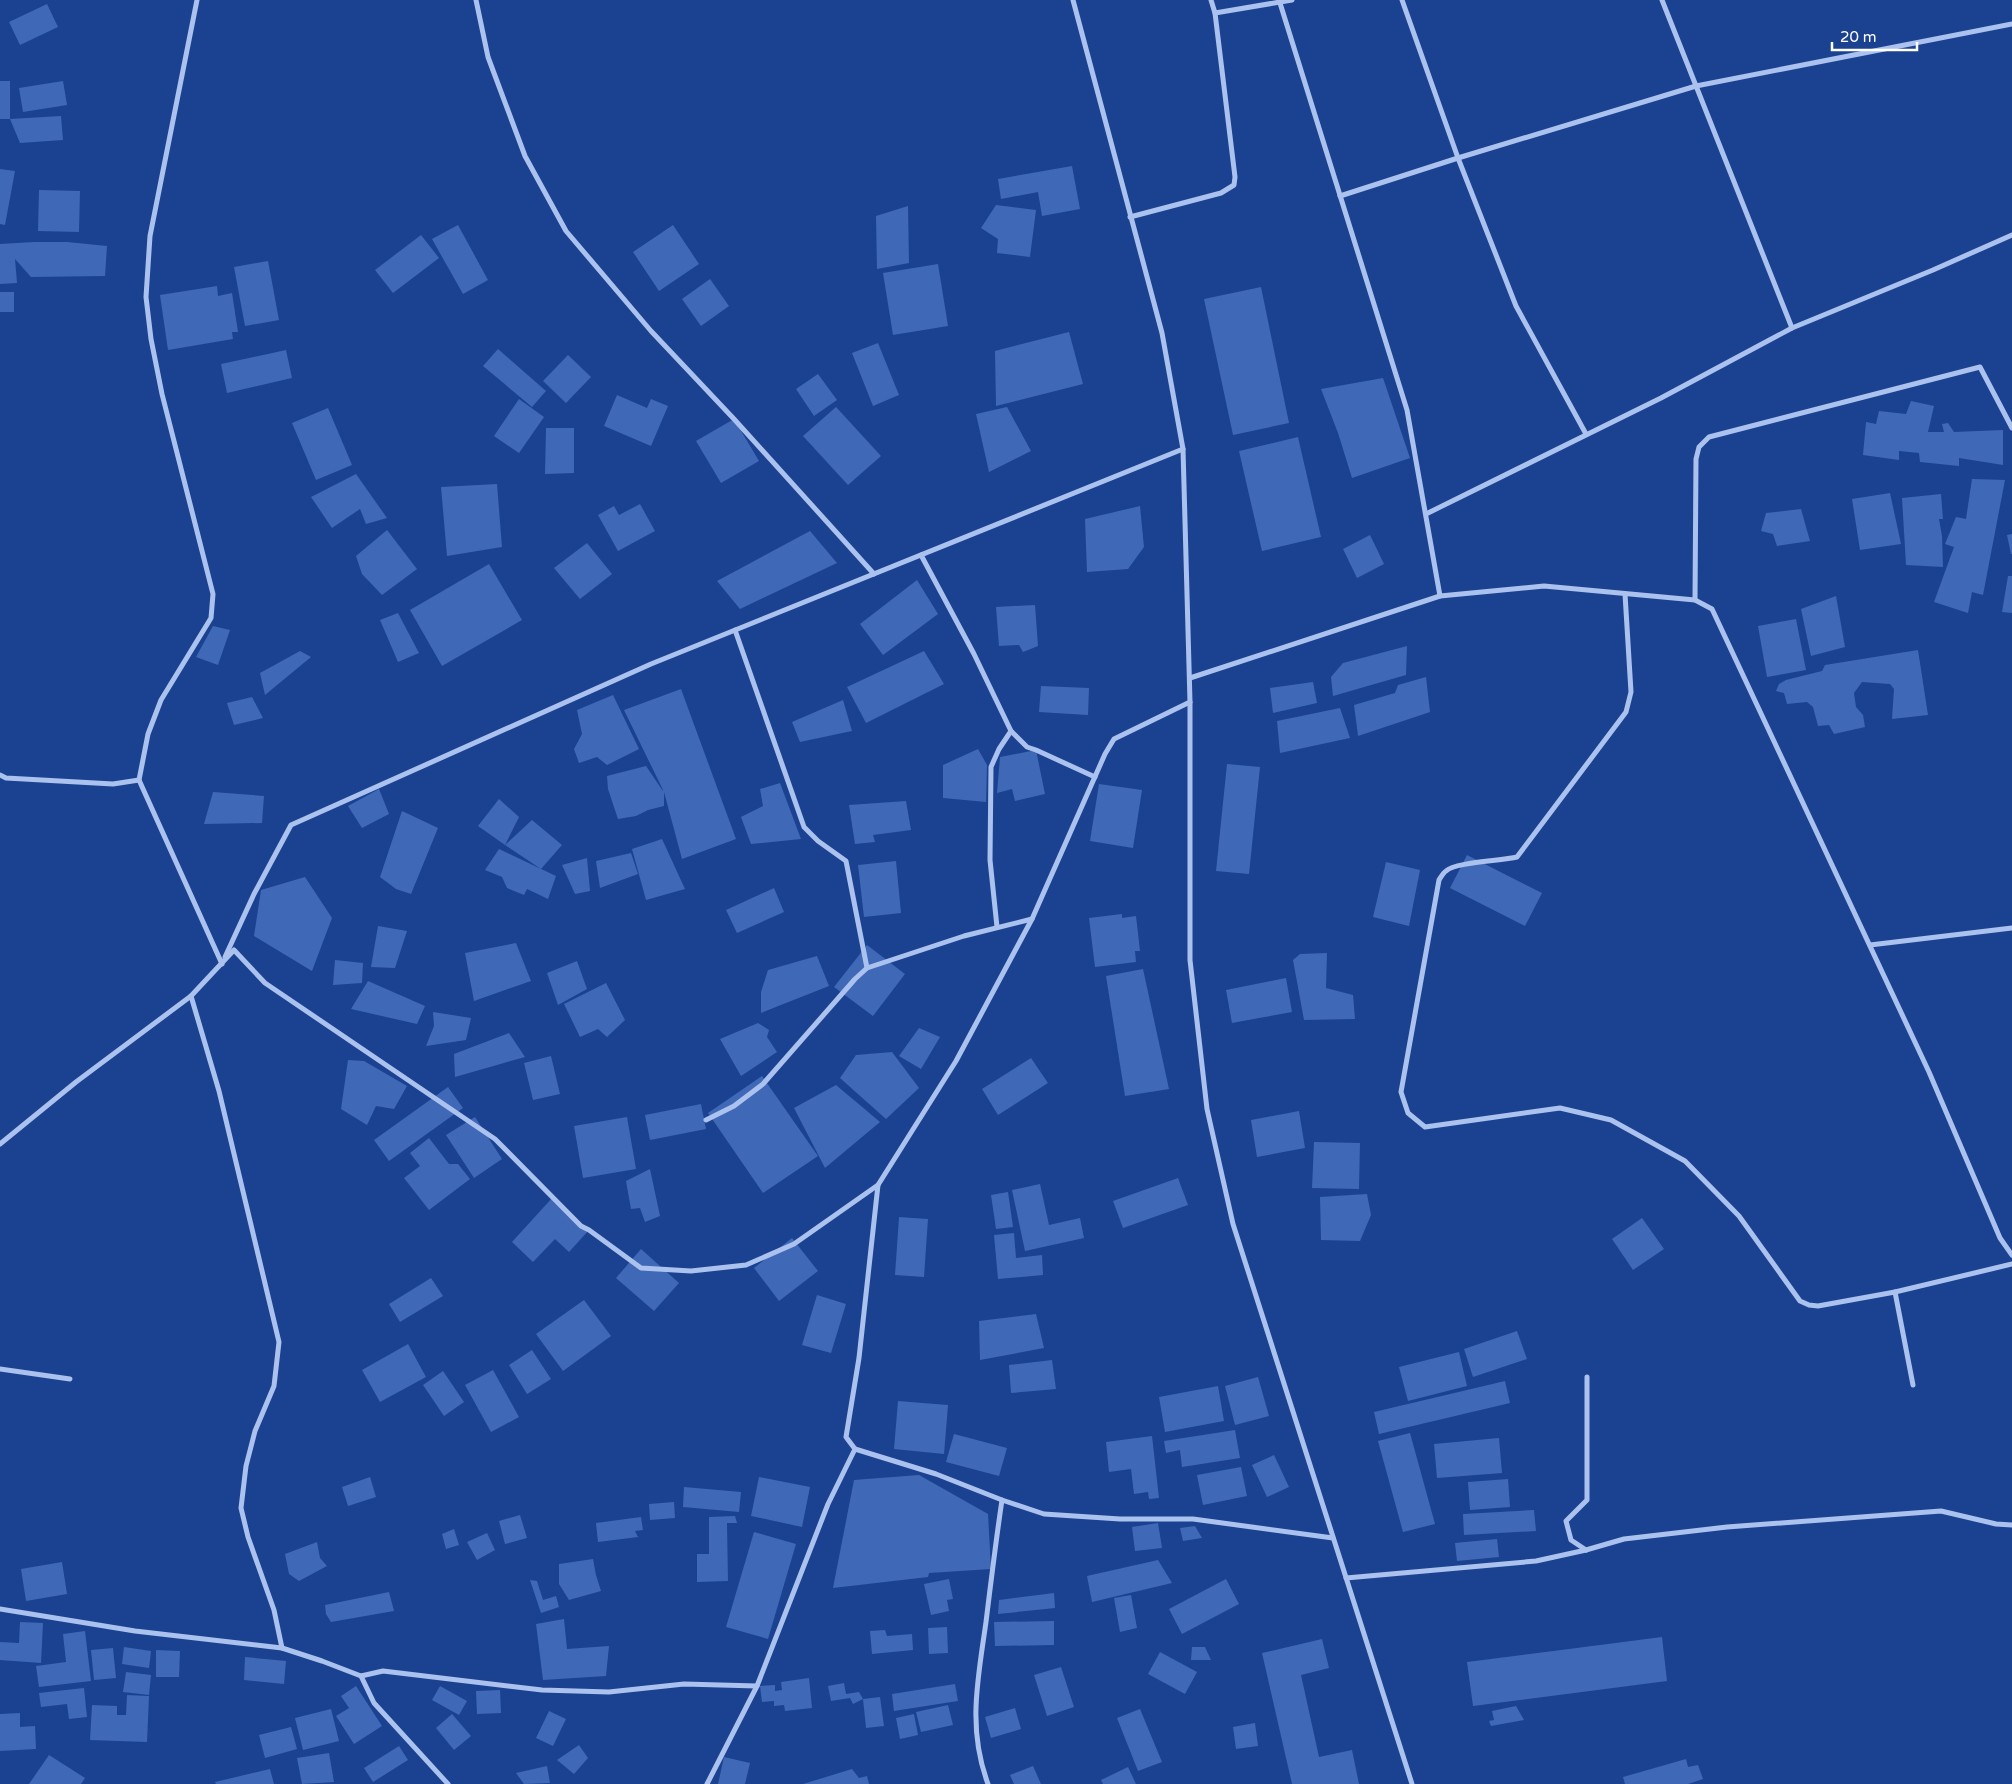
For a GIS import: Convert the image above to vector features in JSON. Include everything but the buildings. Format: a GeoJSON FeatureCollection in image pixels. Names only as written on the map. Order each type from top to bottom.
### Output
{"type":"FeatureCollection","features":[{"type":"Feature","properties":{"kind":"street"},"geometry":{"type":"LineString","coordinates":[[197,0],[150,236],[146,297],[151,339],[162,394],[213,594],[211,618],[162,700],[151,726],[139,780],[222,964]]}},
{"type":"Feature","properties":{"kind":"street"},"geometry":{"type":"LineString","coordinates":[[476,0],[488,57],[525,156],[566,231],[651,330],[874,574]]}},
{"type":"Feature","properties":{"kind":"street"},"geometry":{"type":"LineString","coordinates":[[1073,0],[1162,333],[1183,449],[1190,678],[1190,960],[1207,1109],[1233,1224],[1412,1784]]}},
{"type":"Feature","properties":{"kind":"street"},"geometry":{"type":"LineString","coordinates":[[1130,217],[1221,193],[1234,185],[1235,177],[1215,13],[1211,0]]}},
{"type":"Feature","properties":{"kind":"street"},"geometry":{"type":"LineString","coordinates":[[1215,13],[1292,0]]}},
{"type":"Feature","properties":{"kind":"street"},"geometry":{"type":"LineString","coordinates":[[1402,0],[1458,158],[1516,306],[1586,434]]}},
{"type":"Feature","properties":{"kind":"street"},"geometry":{"type":"LineString","coordinates":[[1662,0],[1792,328]]}},
{"type":"Feature","properties":{"kind":"street"},"geometry":{"type":"LineString","coordinates":[[1280,3],[1408,410],[1440,596]]}},
{"type":"Feature","properties":{"kind":"street"},"geometry":{"type":"LineString","coordinates":[[1340,196],[1696,86],[2012,24]]}},
{"type":"Feature","properties":{"kind":"street"},"geometry":{"type":"LineString","coordinates":[[1426,514],[1661,398],[1792,328],[1934,270],[2012,235]]}},
{"type":"Feature","properties":{"kind":"street"},"geometry":{"type":"LineString","coordinates":[[1695,600],[1696,459],[1700,447],[1709,437],[1980,367],[2012,428]]}},
{"type":"Feature","properties":{"kind":"street"},"geometry":{"type":"LineString","coordinates":[[222,964],[254,894],[291,825],[651,664],[1183,449]]}},
{"type":"Feature","properties":{"kind":"street"},"geometry":{"type":"LineString","coordinates":[[921,555],[974,654],[1012,731],[1027,747],[1095,777]]}},
{"type":"Feature","properties":{"kind":"street"},"geometry":{"type":"LineString","coordinates":[[1190,678],[1440,596],[1544,586],[1695,600],[1712,609],[1929,1072],[2000,1238],[2012,1255]]}},
{"type":"Feature","properties":{"kind":"street"},"geometry":{"type":"LineString","coordinates":[[1625,594],[1631,692],[1626,712],[1516,857],[1502,861],[1458,866],[1447,870],[1439,880],[1401,1092],[1408,1113],[1425,1127],[1560,1108],[1611,1120],[1685,1161],[1739,1216],[1800,1301],[1809,1305],[1818,1306],[1895,1292],[2012,1264]]}},
{"type":"Feature","properties":{"kind":"street"},"geometry":{"type":"LineString","coordinates":[[735,630],[804,827],[818,841],[846,861],[868,968]]}},
{"type":"Feature","properties":{"kind":"street"},"geometry":{"type":"LineString","coordinates":[[1,1141],[190,996],[234,950],[265,983],[495,1139],[581,1226],[641,1268],[691,1271],[746,1265],[794,1244],[878,1185],[956,1061],[1032,919],[1105,754],[1114,738],[1190,702]]}},
{"type":"Feature","properties":{"kind":"street"},"geometry":{"type":"LineString","coordinates":[[997,927],[990,860],[991,767],[999,749],[1012,731]]}},
{"type":"Feature","properties":{"kind":"street"},"geometry":{"type":"LineString","coordinates":[[0,775],[6,778],[113,784],[139,780]]}},
{"type":"Feature","properties":{"kind":"street"},"geometry":{"type":"LineString","coordinates":[[706,1120],[734,1106],[763,1084],[855,978],[868,968],[964,936],[1032,919]]}},
{"type":"Feature","properties":{"kind":"street"},"geometry":{"type":"LineString","coordinates":[[1870,945],[2012,928]]}},
{"type":"Feature","properties":{"kind":"street"},"geometry":{"type":"LineString","coordinates":[[190,996],[219,1091],[279,1342],[274,1386],[255,1431],[246,1466],[242,1508],[248,1537],[274,1610],[282,1648]]}},
{"type":"Feature","properties":{"kind":"street"},"geometry":{"type":"LineString","coordinates":[[878,1185],[859,1358],[846,1437],[855,1449],[936,1474],[1044,1514],[1120,1519],[1193,1519],[1333,1538]]}},
{"type":"Feature","properties":{"kind":"street"},"geometry":{"type":"LineString","coordinates":[[1895,1292],[1913,1385]]}},
{"type":"Feature","properties":{"kind":"street"},"geometry":{"type":"LineString","coordinates":[[0,1369],[70,1379]]}},
{"type":"Feature","properties":{"kind":"street"},"geometry":{"type":"LineString","coordinates":[[1586,1550],[1571,1540],[1566,1521],[1586,1500],[1588,1377]]}},
{"type":"Feature","properties":{"kind":"street"},"geometry":{"type":"LineString","coordinates":[[707,1784],[757,1686],[828,1504],[855,1449]]}},
{"type":"Feature","properties":{"kind":"street"},"geometry":{"type":"LineString","coordinates":[[988,1784],[980,1763],[975,1736],[976,1699],[1002,1500]]}},
{"type":"Feature","properties":{"kind":"street"},"geometry":{"type":"LineString","coordinates":[[1346,1578],[1536,1561],[1624,1539],[1727,1527],[1941,1511],[1996,1524],[2012,1525]]}},
{"type":"Feature","properties":{"kind":"street"},"geometry":{"type":"LineString","coordinates":[[0,1609],[135,1631],[282,1648],[322,1660],[361,1676],[382,1671],[542,1690],[609,1692],[684,1684],[757,1686]]}},
{"type":"Feature","properties":{"kind":"street"},"geometry":{"type":"LineString","coordinates":[[361,1676],[374,1703],[448,1784]]}}]}
